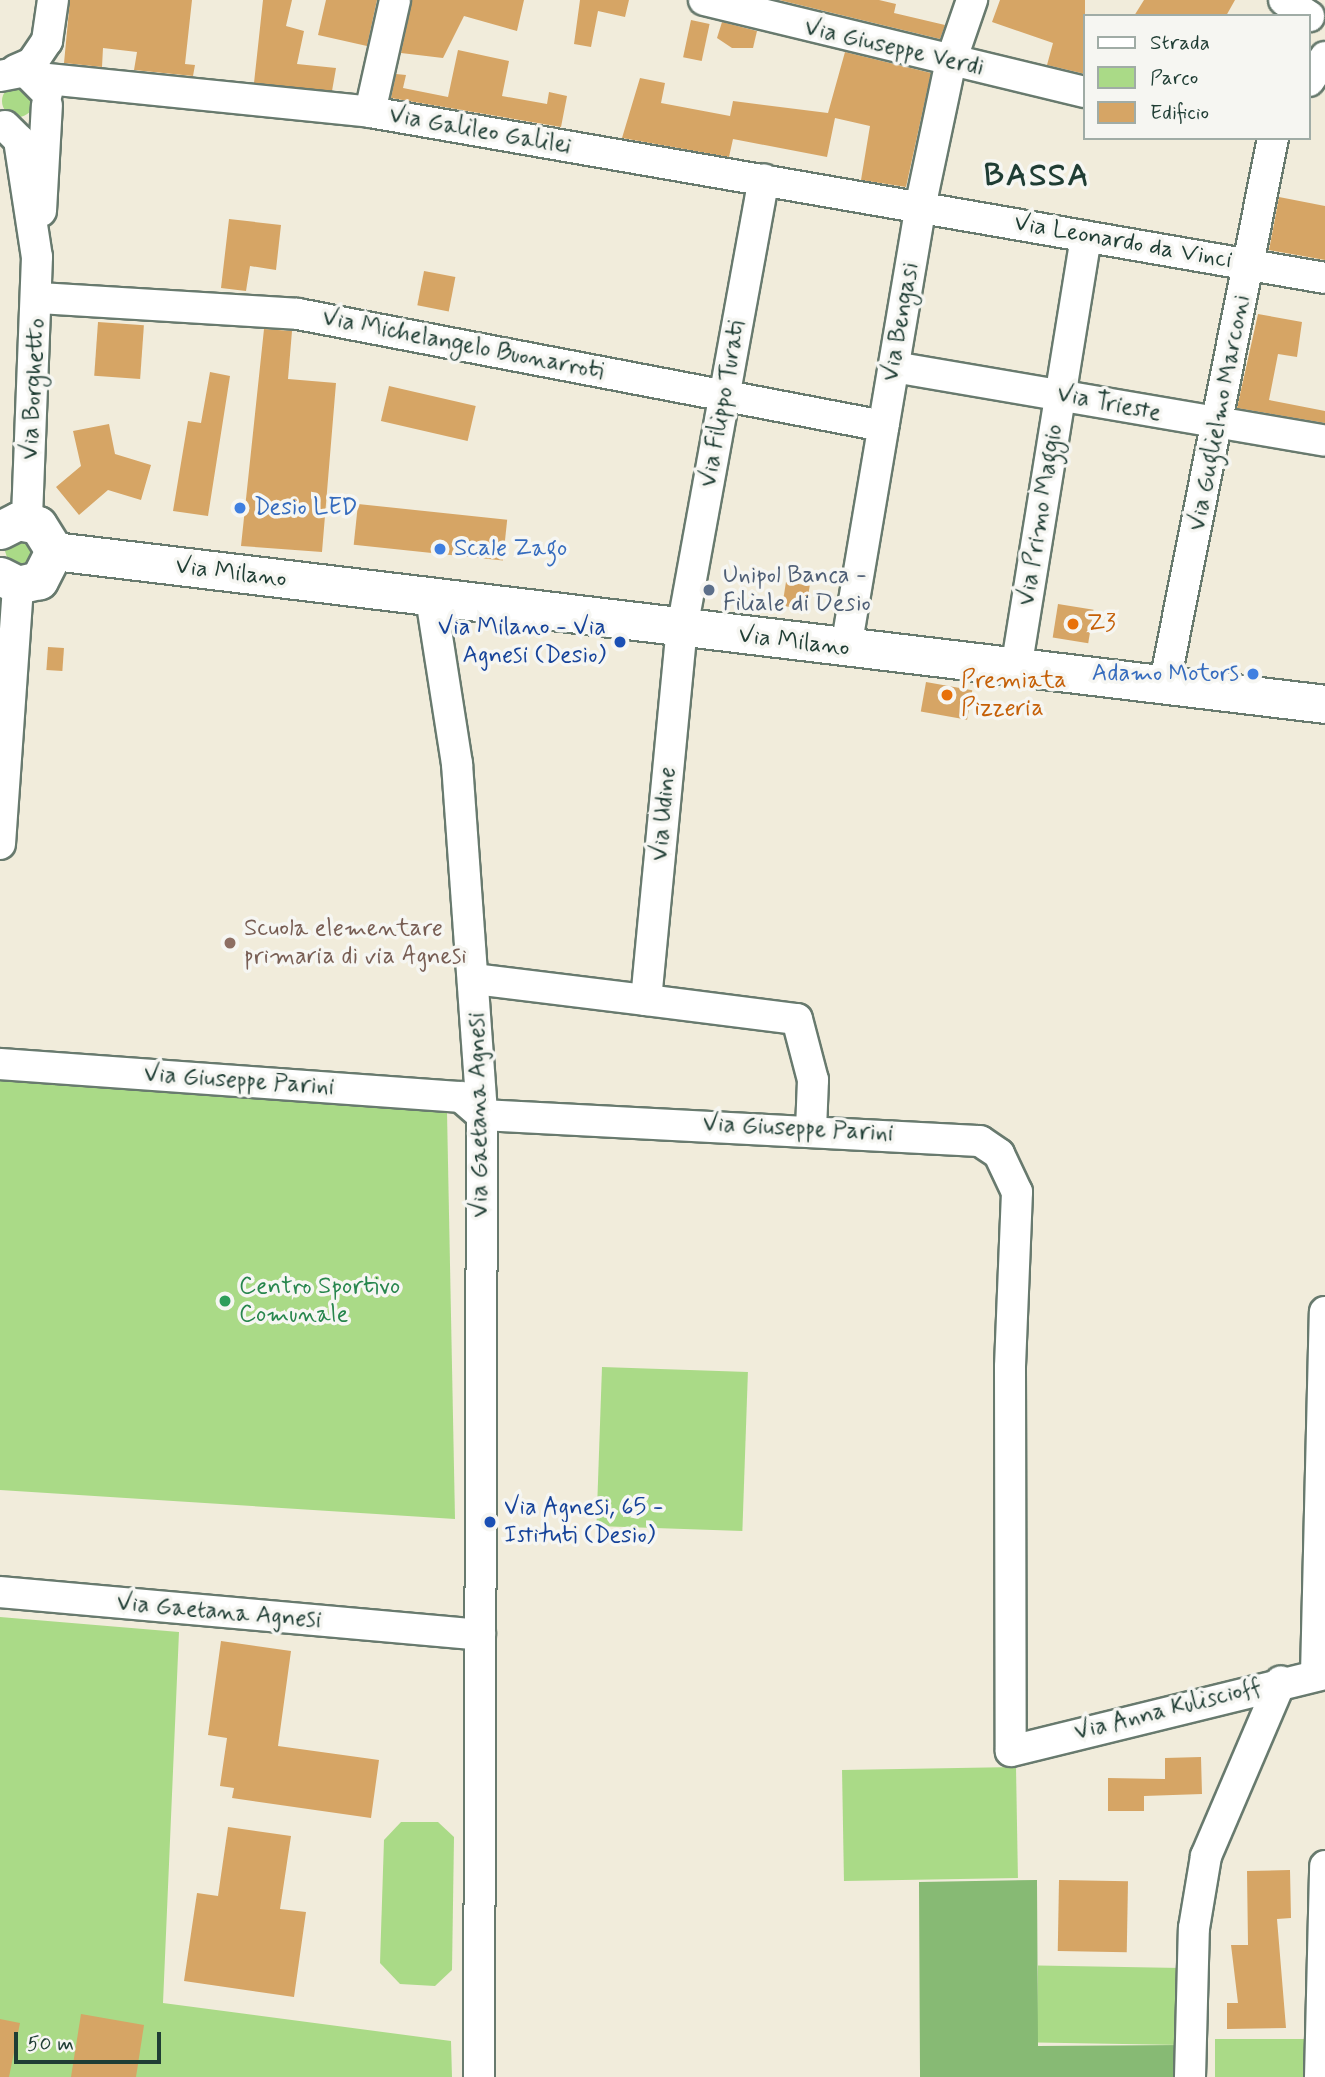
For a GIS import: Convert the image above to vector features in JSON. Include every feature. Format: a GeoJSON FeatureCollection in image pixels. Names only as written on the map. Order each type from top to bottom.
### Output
{"type":"FeatureCollection","features":[{"type":"Feature","properties":{"kind":"main road"},"geometry":{"type":"LineString","coordinates":[[9,580],[40,580],[54,551],[46,531],[14,525]]}},
{"type":"Feature","properties":{"kind":"main road","name":"Via Milano"},"geometry":{"type":"LineString","coordinates":[[54,551],[682,629],[1325,704]]}},
{"type":"Feature","properties":{"kind":"street","name":"Via Borghetto"},"geometry":{"type":"LineString","coordinates":[[14,525],[38,298],[26,82],[32,63],[47,41],[53,0]]}},
{"type":"Feature","properties":{"kind":"street"},"geometry":{"type":"LineString","coordinates":[[370,112],[395,0]]}},
{"type":"Feature","properties":{"kind":"street","name":"Via Giuseppe Verdi"},"geometry":{"type":"LineString","coordinates":[[704,0],[1084,92]]}},
{"type":"Feature","properties":{"kind":"street","name":"Via Bengasi"},"geometry":{"type":"LineString","coordinates":[[846,648],[921,203],[951,61],[972,0]]}},
{"type":"Feature","properties":{"kind":"street"},"geometry":{"type":"LineString","coordinates":[[1284,0],[1306,14]]}},
{"type":"Feature","properties":{"kind":"street"},"geometry":{"type":"LineString","coordinates":[[1311,78],[1325,57]]}},
{"type":"Feature","properties":{"kind":"street","name":"Via Borghetto"},"geometry":{"type":"LineString","coordinates":[[2,125],[35,124],[26,82]]}},
{"type":"Feature","properties":{"kind":"street","name":"Via Galileo Galilei"},"geometry":{"type":"LineString","coordinates":[[26,82],[370,112],[921,203]]}},
{"type":"Feature","properties":{"kind":"street","name":"Via Borghetto"},"geometry":{"type":"LineString","coordinates":[[2,125],[19,140],[37,257]]}},
{"type":"Feature","properties":{"kind":"street","name":"Via Guglielmo Marconi"},"geometry":{"type":"LineString","coordinates":[[1164,687],[1250,265],[1273,140]]}},
{"type":"Feature","properties":{"kind":"street","name":"Via Filippo Turati"},"geometry":{"type":"LineString","coordinates":[[682,629],[764,179]]}},
{"type":"Feature","properties":{"kind":"street","name":"Via Leonardo da Vinci"},"geometry":{"type":"LineString","coordinates":[[921,203],[1086,237],[1325,278]]}},
{"type":"Feature","properties":{"kind":"street","name":"Via Primo Maggio"},"geometry":{"type":"LineString","coordinates":[[1016,669],[1086,237]]}},
{"type":"Feature","properties":{"kind":"street","name":"Via Michelangelo Buonarroti"},"geometry":{"type":"LineString","coordinates":[[38,298],[298,314],[883,426]]}},
{"type":"Feature","properties":{"kind":"street","name":"Via Trieste"},"geometry":{"type":"LineString","coordinates":[[894,367],[1060,393],[1218,425],[1325,441]]}},
{"type":"Feature","properties":{"kind":"street"},"geometry":{"type":"LineString","coordinates":[[0,844],[9,580]]}},
{"type":"Feature","properties":{"kind":"street","name":"Via Gaetana Agnesi"},"geometry":{"type":"LineString","coordinates":[[431,598],[455,749],[482,1115],[479,2077]]}},
{"type":"Feature","properties":{"kind":"street","name":"Via Udine"},"geometry":{"type":"LineString","coordinates":[[646,999],[682,629]]}},
{"type":"Feature","properties":{"kind":"street"},"geometry":{"type":"LineString","coordinates":[[474,979],[797,1018],[813,1080],[811,1129]]}},
{"type":"Feature","properties":{"kind":"street","name":"Via Giuseppe Parini"},"geometry":{"type":"LineString","coordinates":[[0,1064],[461,1097],[482,1115],[811,1129],[980,1141],[999,1154],[1017,1192],[1010,1367],[1011,1751]]}},
{"type":"Feature","properties":{"kind":"street"},"geometry":{"type":"LineString","coordinates":[[1321,1674],[1325,1312]]}},
{"type":"Feature","properties":{"kind":"street","name":"Via Gaetana Agnesi"},"geometry":{"type":"LineString","coordinates":[[0,1592],[480,1634]]}},
{"type":"Feature","properties":{"kind":"street","name":"Via Anna Kuliscioff"},"geometry":{"type":"LineString","coordinates":[[1011,1751],[1281,1681],[1321,1674]]}},
{"type":"Feature","properties":{"kind":"street"},"geometry":{"type":"LineString","coordinates":[[1190,2077],[1194,1928],[1206,1856],[1281,1681]]}},
{"type":"Feature","properties":{"kind":"street"},"geometry":{"type":"LineString","coordinates":[[1320,2077],[1324,1867]]}},
{"type":"Feature","properties":{"kind":"green space"},"geometry":{"type":"Polygon","coordinates":[[[18,85],[29,90],[34,101],[29,112],[18,117],[7,112],[2,101],[7,90],[18,85]]]}},
{"type":"Feature","properties":{"kind":"green space"},"geometry":{"type":"Polygon","coordinates":[[[11,539],[36,541],[28,570],[9,564],[5,551],[11,539]]]}},
{"type":"Feature","properties":{"kind":"green space","name":"Centro Sportivo Comunale"},"geometry":{"type":"Polygon","coordinates":[[[0,1076],[447,1112],[455,1519],[0,1490],[0,1076]]]}},
{"type":"Feature","properties":{"kind":"green space"},"geometry":{"type":"Polygon","coordinates":[[[602,1367],[748,1372],[742,1531],[596,1526],[602,1367]]]}},
{"type":"Feature","properties":{"kind":"green space"},"geometry":{"type":"Polygon","coordinates":[[[0,1617],[179,1632],[163,2003],[451,2041],[452,2077],[0,2077],[0,1617]]]}},
{"type":"Feature","properties":{"kind":"green space"},"geometry":{"type":"Polygon","coordinates":[[[1016,1767],[1018,1878],[844,1881],[842,1770],[1016,1767]]]}},
{"type":"Feature","properties":{"kind":"green space"},"geometry":{"type":"Polygon","coordinates":[[[401,1822],[438,1822],[454,1837],[452,1970],[435,1986],[400,1984],[380,1963],[384,1840],[401,1822]]]}},
{"type":"Feature","properties":{"kind":"green space"},"geometry":{"type":"Polygon","coordinates":[[[1037,1880],[1038,2046],[1181,2045],[1181,2077],[920,2077],[919,1882],[1037,1880]]]}},
{"type":"Feature","properties":{"kind":"green space"},"geometry":{"type":"Polygon","coordinates":[[[1038,1965],[1182,1968],[1181,2045],[1037,2042],[1038,1965]]]}},
{"type":"Feature","properties":{"kind":"green space"},"geometry":{"type":"Polygon","coordinates":[[[1215,2039],[1312,2039],[1312,2077],[1215,2077],[1215,2039]]]}},
{"type":"Feature","properties":{"kind":"building"},"geometry":{"type":"Polygon","coordinates":[[[70,0],[192,0],[185,64],[195,65],[193,76],[134,70],[137,52],[103,48],[102,67],[64,63],[70,0]]]}},
{"type":"Feature","properties":{"kind":"building"},"geometry":{"type":"Polygon","coordinates":[[[263,0],[292,0],[286,26],[304,31],[297,64],[336,68],[332,91],[254,83],[263,0]]]}},
{"type":"Feature","properties":{"kind":"building"},"geometry":{"type":"Polygon","coordinates":[[[326,0],[377,0],[367,46],[318,35],[326,0]]]}},
{"type":"Feature","properties":{"kind":"building"},"geometry":{"type":"Polygon","coordinates":[[[412,0],[524,0],[517,31],[464,16],[443,58],[401,53],[412,0]]]}},
{"type":"Feature","properties":{"kind":"building"},"geometry":{"type":"Polygon","coordinates":[[[580,0],[629,0],[625,17],[598,11],[591,47],[574,44],[580,0]]]}},
{"type":"Feature","properties":{"kind":"building"},"geometry":{"type":"Polygon","coordinates":[[[779,0],[879,0],[896,4],[894,13],[945,25],[940,39],[779,0]]]}},
{"type":"Feature","properties":{"kind":"building"},"geometry":{"type":"Polygon","coordinates":[[[1000,0],[1085,0],[1084,74],[1047,65],[1053,43],[992,22],[1000,0]]]}},
{"type":"Feature","properties":{"kind":"building"},"geometry":{"type":"Polygon","coordinates":[[[1144,0],[1235,0],[1227,14],[1135,14],[1144,0]]]}},
{"type":"Feature","properties":{"kind":"building"},"geometry":{"type":"Polygon","coordinates":[[[691,20],[710,24],[702,61],[683,57],[691,20]]]}},
{"type":"Feature","properties":{"kind":"building"},"geometry":{"type":"Polygon","coordinates":[[[722,22],[757,31],[753,48],[732,48],[717,38],[722,22]]]}},
{"type":"Feature","properties":{"kind":"building"},"geometry":{"type":"Polygon","coordinates":[[[458,50],[509,61],[502,96],[547,104],[549,92],[567,96],[561,127],[391,98],[396,74],[406,75],[403,88],[448,97],[458,50]]]}},
{"type":"Feature","properties":{"kind":"building"},"geometry":{"type":"Polygon","coordinates":[[[845,52],[931,73],[906,187],[861,180],[870,126],[835,118],[827,157],[733,139],[729,157],[622,138],[640,78],[665,83],[661,103],[730,116],[733,101],[828,113],[845,52]]]}},
{"type":"Feature","properties":{"kind":"building"},"geometry":{"type":"Polygon","coordinates":[[[1279,197],[1325,206],[1325,260],[1269,250],[1279,197]]]}},
{"type":"Feature","properties":{"kind":"building"},"geometry":{"type":"Polygon","coordinates":[[[229,219],[281,225],[276,270],[250,266],[246,291],[221,288],[229,219]]]}},
{"type":"Feature","properties":{"kind":"building"},"geometry":{"type":"Polygon","coordinates":[[[424,271],[455,277],[449,311],[417,305],[424,271]]]}},
{"type":"Feature","properties":{"kind":"building"},"geometry":{"type":"Polygon","coordinates":[[[1258,314],[1302,322],[1297,357],[1278,354],[1269,400],[1325,411],[1325,423],[1237,408],[1258,314]]]}},
{"type":"Feature","properties":{"kind":"building"},"geometry":{"type":"Polygon","coordinates":[[[98,322],[144,325],[140,379],[94,376],[98,322]]]}},
{"type":"Feature","properties":{"kind":"building"},"geometry":{"type":"Polygon","coordinates":[[[264,329],[292,331],[288,379],[336,383],[322,552],[241,546],[264,329]]]}},
{"type":"Feature","properties":{"kind":"building"},"geometry":{"type":"Polygon","coordinates":[[[210,372],[230,376],[208,516],[173,511],[188,421],[201,423],[210,372]]]}},
{"type":"Feature","properties":{"kind":"building"},"geometry":{"type":"Polygon","coordinates":[[[389,386],[476,406],[468,441],[381,421],[389,386]]]}},
{"type":"Feature","properties":{"kind":"building"},"geometry":{"type":"Polygon","coordinates":[[[109,424],[115,454],[151,465],[141,500],[108,490],[79,515],[56,487],[81,466],[73,431],[109,424]]]}},
{"type":"Feature","properties":{"kind":"building"},"geometry":{"type":"Polygon","coordinates":[[[358,504],[507,520],[503,560],[354,545],[358,504]]]}},
{"type":"Feature","properties":{"kind":"building"},"geometry":{"type":"Polygon","coordinates":[[[786,582],[810,586],[806,609],[782,606],[786,582]]]}},
{"type":"Feature","properties":{"kind":"building","name":"Z3"},"geometry":{"type":"Polygon","coordinates":[[[1058,604],[1094,610],[1088,643],[1053,638],[1058,604]]]}},
{"type":"Feature","properties":{"kind":"building"},"geometry":{"type":"Polygon","coordinates":[[[48,647],[64,648],[62,671],[46,670],[48,647]]]}},
{"type":"Feature","properties":{"kind":"building"},"geometry":{"type":"Polygon","coordinates":[[[926,682],[972,690],[967,720],[921,712],[926,682]]]}},
{"type":"Feature","properties":{"kind":"building"},"geometry":{"type":"Polygon","coordinates":[[[221,1641],[291,1651],[278,1746],[379,1760],[371,1818],[232,1798],[234,1788],[220,1786],[227,1738],[208,1735],[221,1641]]]}},
{"type":"Feature","properties":{"kind":"building"},"geometry":{"type":"Polygon","coordinates":[[[1201,1757],[1202,1794],[1144,1796],[1144,1811],[1108,1811],[1108,1778],[1165,1779],[1165,1758],[1201,1757]]]}},
{"type":"Feature","properties":{"kind":"building"},"geometry":{"type":"Polygon","coordinates":[[[228,1827],[291,1836],[280,1909],[306,1912],[294,1997],[184,1981],[197,1893],[218,1896],[228,1827]]]}},
{"type":"Feature","properties":{"kind":"building"},"geometry":{"type":"Polygon","coordinates":[[[1290,1870],[1291,1918],[1277,1919],[1286,2028],[1227,2029],[1227,2003],[1238,2003],[1231,1945],[1248,1945],[1247,1871],[1290,1870]]]}},
{"type":"Feature","properties":{"kind":"building"},"geometry":{"type":"Polygon","coordinates":[[[1059,1880],[1128,1881],[1127,1952],[1058,1951],[1059,1880]]]}},
{"type":"Feature","properties":{"kind":"building"},"geometry":{"type":"Polygon","coordinates":[[[81,2014],[144,2025],[136,2077],[71,2077],[81,2014]]]}},
{"type":"Feature","properties":{"kind":"building"},"geometry":{"type":"Polygon","coordinates":[[[0,2019],[20,2023],[9,2077],[0,2077],[0,2019]]]}},
{"type":"Feature","properties":{"kind":"place","name":"Desio LED"},"geometry":{"type":"Point","coordinates":[240,508]}},
{"type":"Feature","properties":{"kind":"place","name":"Scale Zago"},"geometry":{"type":"Point","coordinates":[440,549]}},
{"type":"Feature","properties":{"kind":"place","name":"Unipol Banca - Filiale di Desio"},"geometry":{"type":"Point","coordinates":[709,590]}},
{"type":"Feature","properties":{"kind":"place","name":"Z3"},"geometry":{"type":"Point","coordinates":[1073,624]}},
{"type":"Feature","properties":{"kind":"place","name":"Via Milano - Via Agnesi (Desio)"},"geometry":{"type":"Point","coordinates":[620,642]}},
{"type":"Feature","properties":{"kind":"place","name":"Adamo Motors"},"geometry":{"type":"Point","coordinates":[1253,674]}},
{"type":"Feature","properties":{"kind":"place","name":"Premiata Pizzeria"},"geometry":{"type":"Point","coordinates":[947,695]}},
{"type":"Feature","properties":{"kind":"place","name":"Scuola elementare primaria di via Agnesi"},"geometry":{"type":"Point","coordinates":[230,943]}},
{"type":"Feature","properties":{"kind":"place","name":"Centro Sportivo Comunale"},"geometry":{"type":"Point","coordinates":[225,1301]}},
{"type":"Feature","properties":{"kind":"place","name":"Via Agnesi, 65 - Istituti (Desio)"},"geometry":{"type":"Point","coordinates":[490,1522]}},
{"type":"Feature","properties":{"kind":"district","name":"BASSA"},"geometry":{"type":"Point","coordinates":[1037,176]}}]}
